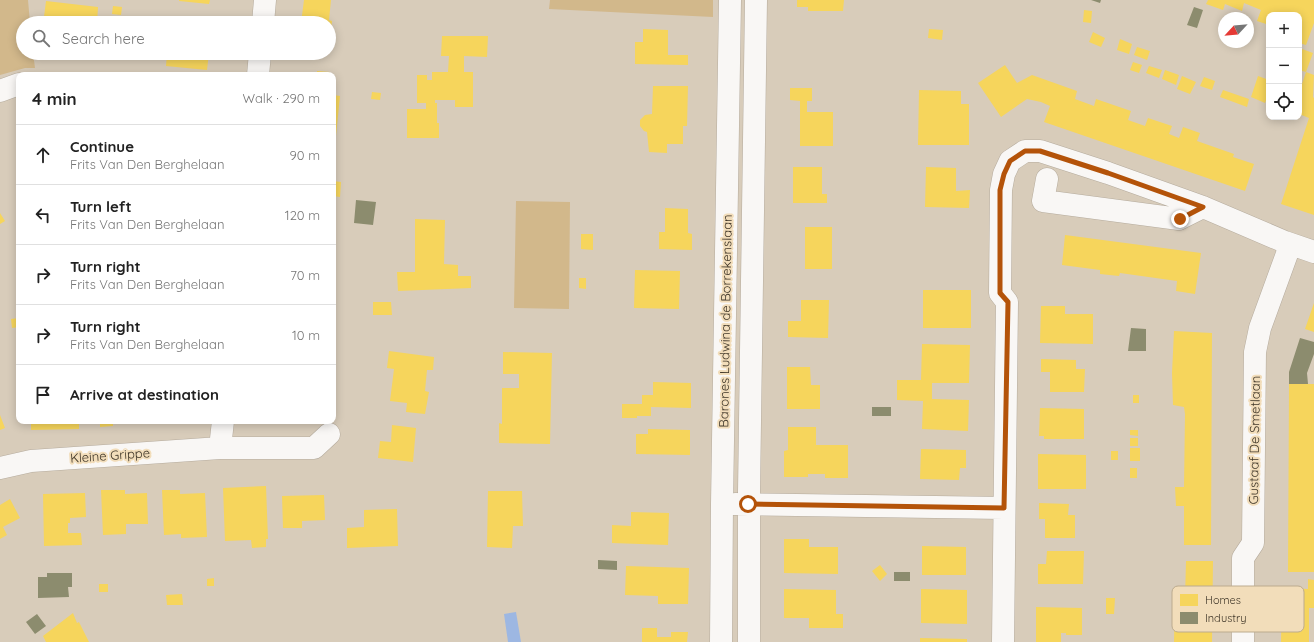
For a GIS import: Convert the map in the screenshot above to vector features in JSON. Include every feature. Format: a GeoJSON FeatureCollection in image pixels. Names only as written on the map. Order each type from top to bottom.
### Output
{"type":"FeatureCollection","features":[{"type":"Feature","properties":{"kind":"street"},"geometry":{"type":"LineString","coordinates":[[264,16],[265,0]]}},
{"type":"Feature","properties":{"kind":"street","name":"Barones Ludwina de Borrekenslaan"},"geometry":{"type":"LineString","coordinates":[[721,642],[730,0]]}},
{"type":"Feature","properties":{"kind":"street","name":"Barones Ludwina de Borrekenslaan"},"geometry":{"type":"LineString","coordinates":[[749,642],[748,504],[756,0]]}},
{"type":"Feature","properties":{"kind":"street"},"geometry":{"type":"LineString","coordinates":[[258,72],[259,60]]}},
{"type":"Feature","properties":{"kind":"street"},"geometry":{"type":"LineString","coordinates":[[0,91],[16,85]]}},
{"type":"Feature","properties":{"kind":"street"},"geometry":{"type":"LineString","coordinates":[[1003,642],[1008,302],[1000,293],[1000,190],[1004,174],[1010,161],[1025,151],[1040,151],[1108,173],[1203,207],[1285,242],[1314,252]]}},
{"type":"Feature","properties":{"kind":"street"},"geometry":{"type":"LineString","coordinates":[[1047,179],[1044,201],[1180,219],[1203,207]]}},
{"type":"Feature","properties":{"kind":"street","name":"Gustaaf De Smetlaan"},"geometry":{"type":"LineString","coordinates":[[1243,586],[1243,558],[1253,543],[1255,352],[1260,328],[1288,251],[1285,242]]}},
{"type":"Feature","properties":{"kind":"street"},"geometry":{"type":"LineString","coordinates":[[220,448],[223,424]]}},
{"type":"Feature","properties":{"kind":"street","name":"Kleine Grippe"},"geometry":{"type":"LineString","coordinates":[[0,468],[30,461],[220,448],[314,448],[329,434]]}},
{"type":"Feature","properties":{"kind":"street"},"geometry":{"type":"LineString","coordinates":[[722,504],[1004,508]]}},
{"type":"Feature","properties":{"kind":"shaded area"},"geometry":{"type":"Polygon","coordinates":[[[0,0],[28,0],[29,16],[16,16],[16,60],[34,60],[35,68],[25,68],[0,75],[0,0]]]}},
{"type":"Feature","properties":{"kind":"shaded area"},"geometry":{"type":"Polygon","coordinates":[[[550,0],[713,0],[713,17],[549,9],[550,0]]]}},
{"type":"Feature","properties":{"kind":"shaded area"},"geometry":{"type":"Polygon","coordinates":[[[516,201],[570,202],[569,309],[514,308],[516,201]]]}},
{"type":"Feature","properties":{"kind":"water"},"geometry":{"type":"Polygon","coordinates":[[[516,612],[521,642],[508,642],[504,614],[516,612]]]}},
{"type":"Feature","properties":{"kind":"building: Homes"},"geometry":{"type":"Polygon","coordinates":[[[179,0],[210,0],[209,4],[179,0]]]}},
{"type":"Feature","properties":{"kind":"building: Homes"},"geometry":{"type":"Polygon","coordinates":[[[304,0],[331,0],[329,16],[302,16],[304,0]]]}},
{"type":"Feature","properties":{"kind":"building: Homes"},"geometry":{"type":"Polygon","coordinates":[[[797,0],[844,0],[843,11],[808,11],[808,7],[797,7],[797,0]]]}},
{"type":"Feature","properties":{"kind":"building: Homes"},"geometry":{"type":"Polygon","coordinates":[[[1208,0],[1314,0],[1314,23],[1306,45],[1302,44],[1302,12],[1266,12],[1266,24],[1257,21],[1261,10],[1244,3],[1242,11],[1225,4],[1223,10],[1206,4],[1208,0]]]}},
{"type":"Feature","properties":{"kind":"building: Homes"},"geometry":{"type":"Polygon","coordinates":[[[46,1],[98,7],[97,16],[44,16],[46,1]]]}},
{"type":"Feature","properties":{"kind":"building: Homes"},"geometry":{"type":"Polygon","coordinates":[[[113,6],[122,7],[121,15],[112,14],[113,6]]]}},
{"type":"Feature","properties":{"kind":"building: Homes"},"geometry":{"type":"Polygon","coordinates":[[[1084,10],[1092,11],[1091,23],[1083,22],[1084,10]]]}},
{"type":"Feature","properties":{"kind":"building: Homes"},"geometry":{"type":"Polygon","coordinates":[[[643,29],[668,30],[668,55],[688,55],[688,65],[635,64],[635,42],[643,42],[643,29]]]}},
{"type":"Feature","properties":{"kind":"building: Homes"},"geometry":{"type":"Polygon","coordinates":[[[929,29],[943,30],[942,40],[928,38],[929,29]]]}},
{"type":"Feature","properties":{"kind":"building: Homes"},"geometry":{"type":"Polygon","coordinates":[[[1093,32],[1105,38],[1101,47],[1089,42],[1093,32]]]}},
{"type":"Feature","properties":{"kind":"building: Homes"},"geometry":{"type":"Polygon","coordinates":[[[442,36],[488,36],[487,57],[464,56],[464,72],[473,72],[473,107],[455,107],[455,100],[435,100],[435,103],[437,103],[439,138],[407,138],[407,109],[426,109],[426,103],[417,103],[417,75],[427,75],[427,80],[432,80],[432,72],[448,72],[449,56],[441,56],[442,36]]]}},
{"type":"Feature","properties":{"kind":"building: Homes"},"geometry":{"type":"Polygon","coordinates":[[[1120,39],[1132,44],[1129,54],[1117,50],[1120,39]]]}},
{"type":"Feature","properties":{"kind":"building: Homes"},"geometry":{"type":"Polygon","coordinates":[[[1137,47],[1150,51],[1147,60],[1134,55],[1137,47]]]}},
{"type":"Feature","properties":{"kind":"building: Homes"},"geometry":{"type":"Polygon","coordinates":[[[1302,49],[1313,53],[1306,72],[1302,71],[1302,49]]]}},
{"type":"Feature","properties":{"kind":"building: Homes"},"geometry":{"type":"Polygon","coordinates":[[[166,60],[208,60],[207,70],[166,66],[166,60]]]}},
{"type":"Feature","properties":{"kind":"building: Homes"},"geometry":{"type":"Polygon","coordinates":[[[1133,62],[1142,65],[1139,73],[1130,70],[1133,62]]]}},
{"type":"Feature","properties":{"kind":"building: Homes"},"geometry":{"type":"Polygon","coordinates":[[[1005,65],[1017,83],[1032,75],[1077,91],[1075,99],[1094,106],[1096,99],[1131,111],[1128,120],[1145,126],[1148,118],[1172,126],[1169,134],[1179,138],[1183,127],[1200,133],[1197,141],[1234,154],[1233,157],[1254,164],[1245,191],[1044,122],[1050,106],[1041,102],[1027,99],[1001,117],[978,83],[1005,65]]]}},
{"type":"Feature","properties":{"kind":"building: Homes"},"geometry":{"type":"Polygon","coordinates":[[[1149,66],[1162,70],[1159,78],[1146,73],[1149,66]]]}},
{"type":"Feature","properties":{"kind":"building: Homes"},"geometry":{"type":"Polygon","coordinates":[[[1165,70],[1179,75],[1176,85],[1162,79],[1165,70]]]}},
{"type":"Feature","properties":{"kind":"building: Homes"},"geometry":{"type":"Polygon","coordinates":[[[1306,72],[1314,75],[1314,215],[1281,204],[1309,118],[1302,115],[1302,84],[1306,72]]]}},
{"type":"Feature","properties":{"kind":"building: Homes"},"geometry":{"type":"Polygon","coordinates":[[[1182,76],[1196,82],[1190,94],[1177,89],[1182,76]]]}},
{"type":"Feature","properties":{"kind":"building: Homes"},"geometry":{"type":"Polygon","coordinates":[[[1258,76],[1266,79],[1265,103],[1251,97],[1258,76]]]}},
{"type":"Feature","properties":{"kind":"building: Homes"},"geometry":{"type":"Polygon","coordinates":[[[1204,77],[1215,81],[1212,90],[1200,86],[1204,77]]]}},
{"type":"Feature","properties":{"kind":"building: Homes"},"geometry":{"type":"Polygon","coordinates":[[[653,86],[688,86],[687,126],[683,126],[683,144],[667,144],[667,153],[649,152],[647,132],[640,126],[640,120],[645,115],[652,114],[653,86]]]}},
{"type":"Feature","properties":{"kind":"building: Homes"},"geometry":{"type":"Polygon","coordinates":[[[790,88],[812,88],[812,101],[807,101],[807,112],[833,112],[833,146],[800,146],[800,101],[790,100],[790,88]]]}},
{"type":"Feature","properties":{"kind":"building: Homes"},"geometry":{"type":"Polygon","coordinates":[[[919,90],[961,91],[961,104],[969,104],[969,145],[918,145],[919,90]]]}},
{"type":"Feature","properties":{"kind":"building: Homes"},"geometry":{"type":"Polygon","coordinates":[[[1223,90],[1249,99],[1247,107],[1220,97],[1223,90]]]}},
{"type":"Feature","properties":{"kind":"building: Homes"},"geometry":{"type":"Polygon","coordinates":[[[372,92],[381,93],[380,100],[371,99],[372,92]]]}},
{"type":"Feature","properties":{"kind":"building: Homes"},"geometry":{"type":"Polygon","coordinates":[[[336,95],[340,96],[336,136],[336,95]]]}},
{"type":"Feature","properties":{"kind":"building: Homes"},"geometry":{"type":"Polygon","coordinates":[[[793,167],[822,167],[822,194],[827,194],[827,203],[793,203],[793,167]]]}},
{"type":"Feature","properties":{"kind":"building: Homes"},"geometry":{"type":"Polygon","coordinates":[[[926,167],[956,168],[956,191],[970,190],[969,208],[925,207],[926,167]]]}},
{"type":"Feature","properties":{"kind":"building: Homes"},"geometry":{"type":"Polygon","coordinates":[[[336,181],[341,182],[340,197],[336,196],[336,181]]]}},
{"type":"Feature","properties":{"kind":"building: Homes"},"geometry":{"type":"Polygon","coordinates":[[[665,208],[688,209],[688,233],[692,234],[692,250],[659,249],[659,232],[665,232],[665,208]]]}},
{"type":"Feature","properties":{"kind":"building: Homes"},"geometry":{"type":"Polygon","coordinates":[[[0,213],[5,221],[0,224],[0,213]]]}},
{"type":"Feature","properties":{"kind":"building: Homes"},"geometry":{"type":"Polygon","coordinates":[[[415,219],[445,220],[444,264],[458,265],[458,276],[471,276],[471,288],[398,291],[397,272],[415,272],[415,219]]]}},
{"type":"Feature","properties":{"kind":"building: Homes"},"geometry":{"type":"Polygon","coordinates":[[[805,227],[832,227],[832,269],[805,269],[805,227]]]}},
{"type":"Feature","properties":{"kind":"building: Homes"},"geometry":{"type":"Polygon","coordinates":[[[581,234],[593,234],[593,250],[581,249],[581,234]]]}},
{"type":"Feature","properties":{"kind":"building: Homes"},"geometry":{"type":"Polygon","coordinates":[[[1065,235],[1201,253],[1195,294],[1176,291],[1177,281],[1120,273],[1119,276],[1100,274],[1100,270],[1062,265],[1065,235]]]}},
{"type":"Feature","properties":{"kind":"building: Homes"},"geometry":{"type":"Polygon","coordinates":[[[635,270],[680,271],[679,309],[634,308],[635,270]]]}},
{"type":"Feature","properties":{"kind":"building: Homes"},"geometry":{"type":"Polygon","coordinates":[[[579,278],[586,278],[586,289],[579,288],[579,278]]]}},
{"type":"Feature","properties":{"kind":"building: Homes"},"geometry":{"type":"Polygon","coordinates":[[[923,290],[971,290],[971,328],[923,328],[923,290]]]}},
{"type":"Feature","properties":{"kind":"building: Homes"},"geometry":{"type":"Polygon","coordinates":[[[801,300],[829,300],[828,338],[788,337],[788,321],[801,321],[801,300]]]}},
{"type":"Feature","properties":{"kind":"building: Homes"},"geometry":{"type":"Polygon","coordinates":[[[373,302],[391,302],[392,315],[373,315],[373,302]]]}},
{"type":"Feature","properties":{"kind":"building: Homes"},"geometry":{"type":"Polygon","coordinates":[[[1314,303],[1314,332],[1305,329],[1314,303]]]}},
{"type":"Feature","properties":{"kind":"building: Homes"},"geometry":{"type":"Polygon","coordinates":[[[1041,306],[1065,306],[1065,314],[1093,314],[1093,344],[1040,343],[1041,306]]]}},
{"type":"Feature","properties":{"kind":"building: Homes"},"geometry":{"type":"Polygon","coordinates":[[[16,318],[16,327],[12,328],[11,319],[16,318]]]}},
{"type":"Feature","properties":{"kind":"building: Homes"},"geometry":{"type":"Polygon","coordinates":[[[1174,331],[1212,333],[1211,545],[1184,545],[1184,506],[1176,506],[1175,487],[1184,487],[1185,414],[1184,407],[1173,405],[1172,373],[1174,331]]]}},
{"type":"Feature","properties":{"kind":"building: Homes"},"geometry":{"type":"Polygon","coordinates":[[[922,344],[970,345],[969,383],[932,383],[932,399],[969,400],[968,431],[922,429],[923,401],[897,400],[897,380],[921,380],[922,344]]]}},
{"type":"Feature","properties":{"kind":"building: Homes"},"geometry":{"type":"Polygon","coordinates":[[[389,351],[434,357],[433,370],[427,370],[425,391],[429,392],[425,414],[406,412],[407,403],[390,401],[394,369],[387,368],[389,351]]]}},
{"type":"Feature","properties":{"kind":"building: Homes"},"geometry":{"type":"Polygon","coordinates":[[[503,352],[552,353],[550,444],[499,443],[499,423],[502,424],[502,388],[519,388],[519,374],[503,374],[503,352]]]}},
{"type":"Feature","properties":{"kind":"building: Homes"},"geometry":{"type":"Polygon","coordinates":[[[1041,359],[1076,360],[1076,369],[1085,369],[1084,392],[1050,392],[1050,372],[1041,372],[1041,359]]]}},
{"type":"Feature","properties":{"kind":"building: Homes"},"geometry":{"type":"Polygon","coordinates":[[[787,367],[810,367],[811,385],[820,385],[820,409],[787,409],[787,367]]]}},
{"type":"Feature","properties":{"kind":"building: Homes"},"geometry":{"type":"Polygon","coordinates":[[[653,382],[691,383],[691,408],[651,407],[651,416],[622,418],[622,404],[642,404],[642,395],[653,395],[653,382]]]}},
{"type":"Feature","properties":{"kind":"building: Homes"},"geometry":{"type":"Polygon","coordinates":[[[1289,384],[1314,384],[1314,572],[1288,572],[1289,384]]]}},
{"type":"Feature","properties":{"kind":"building: Homes"},"geometry":{"type":"Polygon","coordinates":[[[1133,395],[1139,395],[1139,403],[1133,403],[1133,395]]]}},
{"type":"Feature","properties":{"kind":"building: Homes"},"geometry":{"type":"Polygon","coordinates":[[[1040,408],[1084,409],[1084,439],[1044,439],[1044,436],[1039,436],[1040,408]]]}},
{"type":"Feature","properties":{"kind":"building: Homes"},"geometry":{"type":"Polygon","coordinates":[[[0,415],[5,428],[0,430],[0,415]]]}},
{"type":"Feature","properties":{"kind":"building: Homes"},"geometry":{"type":"Polygon","coordinates":[[[31,424],[79,424],[79,429],[31,430],[31,424]]]}},
{"type":"Feature","properties":{"kind":"building: Homes"},"geometry":{"type":"Polygon","coordinates":[[[100,424],[113,424],[113,426],[100,427],[100,424]]]}},
{"type":"Feature","properties":{"kind":"building: Homes"},"geometry":{"type":"Polygon","coordinates":[[[392,425],[416,428],[413,462],[378,458],[380,441],[391,442],[392,425]]]}},
{"type":"Feature","properties":{"kind":"building: Homes"},"geometry":{"type":"Polygon","coordinates":[[[788,427],[816,427],[816,445],[848,445],[848,478],[825,478],[825,474],[808,474],[808,477],[784,477],[784,451],[788,450],[788,427]]]}},
{"type":"Feature","properties":{"kind":"building: Homes"},"geometry":{"type":"Polygon","coordinates":[[[648,429],[690,430],[690,455],[636,454],[636,434],[648,434],[648,429]]]}},
{"type":"Feature","properties":{"kind":"building: Homes"},"geometry":{"type":"Polygon","coordinates":[[[1130,430],[1138,430],[1138,436],[1130,435],[1130,430]]]}},
{"type":"Feature","properties":{"kind":"building: Homes"},"geometry":{"type":"Polygon","coordinates":[[[1130,438],[1138,438],[1138,446],[1130,446],[1130,438]]]}},
{"type":"Feature","properties":{"kind":"building: Homes"},"geometry":{"type":"Polygon","coordinates":[[[1130,448],[1140,448],[1140,461],[1130,461],[1130,448]]]}},
{"type":"Feature","properties":{"kind":"building: Homes"},"geometry":{"type":"Polygon","coordinates":[[[921,449],[966,450],[966,468],[960,468],[959,480],[920,479],[921,449]]]}},
{"type":"Feature","properties":{"kind":"building: Homes"},"geometry":{"type":"Polygon","coordinates":[[[1111,451],[1118,451],[1118,460],[1111,460],[1111,451]]]}},
{"type":"Feature","properties":{"kind":"building: Homes"},"geometry":{"type":"Polygon","coordinates":[[[1038,454],[1086,455],[1086,489],[1038,489],[1038,454]]]}},
{"type":"Feature","properties":{"kind":"building: Homes"},"geometry":{"type":"Polygon","coordinates":[[[1130,468],[1137,468],[1137,478],[1130,478],[1130,468]]]}},
{"type":"Feature","properties":{"kind":"building: Homes"},"geometry":{"type":"Polygon","coordinates":[[[266,486],[268,539],[266,539],[266,547],[252,548],[251,540],[225,541],[223,488],[266,486]]]}},
{"type":"Feature","properties":{"kind":"building: Homes"},"geometry":{"type":"Polygon","coordinates":[[[101,490],[125,490],[125,494],[147,493],[148,524],[126,524],[126,534],[103,535],[101,490]]]}},
{"type":"Feature","properties":{"kind":"building: Homes"},"geometry":{"type":"Polygon","coordinates":[[[162,490],[180,490],[180,494],[205,493],[207,537],[181,538],[181,534],[164,535],[162,490]]]}},
{"type":"Feature","properties":{"kind":"building: Homes"},"geometry":{"type":"Polygon","coordinates":[[[488,491],[522,491],[523,526],[513,526],[512,548],[487,547],[488,491]]]}},
{"type":"Feature","properties":{"kind":"building: Homes"},"geometry":{"type":"Polygon","coordinates":[[[85,493],[86,517],[70,518],[70,523],[68,523],[68,533],[81,533],[82,545],[44,546],[43,494],[85,493]]]}},
{"type":"Feature","properties":{"kind":"building: Homes"},"geometry":{"type":"Polygon","coordinates":[[[324,495],[325,520],[302,521],[302,528],[283,528],[282,496],[324,495]]]}},
{"type":"Feature","properties":{"kind":"building: Homes"},"geometry":{"type":"Polygon","coordinates":[[[10,499],[20,518],[3,527],[7,535],[0,539],[0,505],[10,499]]]}},
{"type":"Feature","properties":{"kind":"building: Homes"},"geometry":{"type":"Polygon","coordinates":[[[1039,503],[1069,504],[1068,515],[1075,515],[1075,538],[1045,538],[1045,519],[1039,519],[1039,503]]]}},
{"type":"Feature","properties":{"kind":"building: Homes"},"geometry":{"type":"Polygon","coordinates":[[[397,509],[398,546],[347,548],[347,528],[364,527],[364,510],[397,509]]]}},
{"type":"Feature","properties":{"kind":"building: Homes"},"geometry":{"type":"Polygon","coordinates":[[[631,512],[669,513],[668,545],[612,543],[612,525],[631,526],[631,512]]]}},
{"type":"Feature","properties":{"kind":"building: Homes"},"geometry":{"type":"Polygon","coordinates":[[[784,539],[809,539],[809,547],[838,547],[838,574],[784,573],[784,539]]]}},
{"type":"Feature","properties":{"kind":"building: Homes"},"geometry":{"type":"Polygon","coordinates":[[[922,546],[966,547],[966,575],[922,575],[922,546]]]}},
{"type":"Feature","properties":{"kind":"building: Homes"},"geometry":{"type":"Polygon","coordinates":[[[1047,551],[1084,551],[1083,584],[1038,584],[1038,564],[1046,564],[1047,551]]]}},
{"type":"Feature","properties":{"kind":"building: Homes"},"geometry":{"type":"Polygon","coordinates":[[[1186,561],[1213,561],[1213,586],[1185,586],[1186,561]]]}},
{"type":"Feature","properties":{"kind":"building: Homes"},"geometry":{"type":"Polygon","coordinates":[[[880,565],[887,574],[880,581],[872,571],[880,565]]]}},
{"type":"Feature","properties":{"kind":"building: Homes"},"geometry":{"type":"Polygon","coordinates":[[[626,566],[689,568],[688,604],[658,604],[658,596],[625,595],[626,566]]]}},
{"type":"Feature","properties":{"kind":"building: Homes"},"geometry":{"type":"Polygon","coordinates":[[[214,578],[214,586],[207,586],[207,579],[214,578]]]}},
{"type":"Feature","properties":{"kind":"building: Homes"},"geometry":{"type":"Polygon","coordinates":[[[1308,579],[1314,580],[1314,608],[1309,608],[1309,642],[1281,642],[1281,632],[1304,632],[1304,589],[1308,589],[1308,579]]]}},
{"type":"Feature","properties":{"kind":"building: Homes"},"geometry":{"type":"Polygon","coordinates":[[[99,584],[108,584],[108,592],[99,592],[99,584]]]}},
{"type":"Feature","properties":{"kind":"building: Homes"},"geometry":{"type":"Polygon","coordinates":[[[784,589],[836,590],[836,614],[843,614],[843,628],[809,628],[809,618],[784,618],[784,589]]]}},
{"type":"Feature","properties":{"kind":"building: Homes"},"geometry":{"type":"Polygon","coordinates":[[[921,589],[967,590],[967,624],[921,623],[921,589]]]}},
{"type":"Feature","properties":{"kind":"building: Homes"},"geometry":{"type":"Polygon","coordinates":[[[182,594],[183,605],[167,605],[166,595],[182,594]]]}},
{"type":"Feature","properties":{"kind":"building: Homes"},"geometry":{"type":"Polygon","coordinates":[[[1106,598],[1115,598],[1114,614],[1106,614],[1106,598]]]}},
{"type":"Feature","properties":{"kind":"building: Homes"},"geometry":{"type":"Polygon","coordinates":[[[1036,607],[1082,608],[1082,635],[1066,635],[1066,633],[1061,633],[1061,642],[1036,642],[1036,607]]]}},
{"type":"Feature","properties":{"kind":"building: Homes"},"geometry":{"type":"Polygon","coordinates":[[[73,613],[77,623],[79,622],[89,642],[46,642],[43,636],[73,613]]]}},
{"type":"Feature","properties":{"kind":"building: Homes"},"geometry":{"type":"Polygon","coordinates":[[[642,628],[657,628],[657,637],[671,637],[671,632],[688,632],[687,642],[642,642],[642,628]]]}},
{"type":"Feature","properties":{"kind":"building: Homes"},"geometry":{"type":"Polygon","coordinates":[[[1174,632],[1212,632],[1212,642],[1174,642],[1174,632]]]}},
{"type":"Feature","properties":{"kind":"building: Homes"},"geometry":{"type":"Polygon","coordinates":[[[920,638],[967,639],[967,642],[920,642],[920,638]]]}},
{"type":"Feature","properties":{"kind":"building: Industry"},"geometry":{"type":"Polygon","coordinates":[[[1091,0],[1101,0],[1100,3],[1091,0]]]}},
{"type":"Feature","properties":{"kind":"building: Industry"},"geometry":{"type":"Polygon","coordinates":[[[1194,7],[1203,10],[1197,28],[1187,25],[1194,7]]]}},
{"type":"Feature","properties":{"kind":"building: Industry"},"geometry":{"type":"Polygon","coordinates":[[[356,200],[376,202],[373,225],[354,223],[356,200]]]}},
{"type":"Feature","properties":{"kind":"building: Industry"},"geometry":{"type":"Polygon","coordinates":[[[1131,328],[1146,329],[1146,351],[1128,351],[1131,328]]]}},
{"type":"Feature","properties":{"kind":"building: Industry"},"geometry":{"type":"Polygon","coordinates":[[[1300,338],[1314,342],[1314,354],[1307,373],[1308,384],[1289,384],[1289,372],[1300,338]]]}},
{"type":"Feature","properties":{"kind":"building: Industry"},"geometry":{"type":"Polygon","coordinates":[[[872,407],[891,407],[891,416],[872,416],[872,407]]]}},
{"type":"Feature","properties":{"kind":"building: Industry"},"geometry":{"type":"Polygon","coordinates":[[[598,560],[617,561],[617,570],[598,569],[598,560]]]}},
{"type":"Feature","properties":{"kind":"building: Industry"},"geometry":{"type":"Polygon","coordinates":[[[894,572],[910,572],[910,581],[894,581],[894,572]]]}},
{"type":"Feature","properties":{"kind":"building: Industry"},"geometry":{"type":"Polygon","coordinates":[[[47,573],[72,573],[72,587],[68,587],[69,597],[38,598],[38,577],[47,577],[47,573]]]}},
{"type":"Feature","properties":{"kind":"building: Industry"},"geometry":{"type":"Polygon","coordinates":[[[37,614],[46,626],[35,634],[26,622],[37,614]]]}},
{"type":"Feature","properties":{"kind":"route"},"geometry":{"type":"LineString","coordinates":[[748,504],[1004,508],[1008,302],[1000,293],[1000,190],[1004,174],[1010,161],[1025,151],[1040,151],[1108,173],[1203,207],[1180,219]]}}]}
